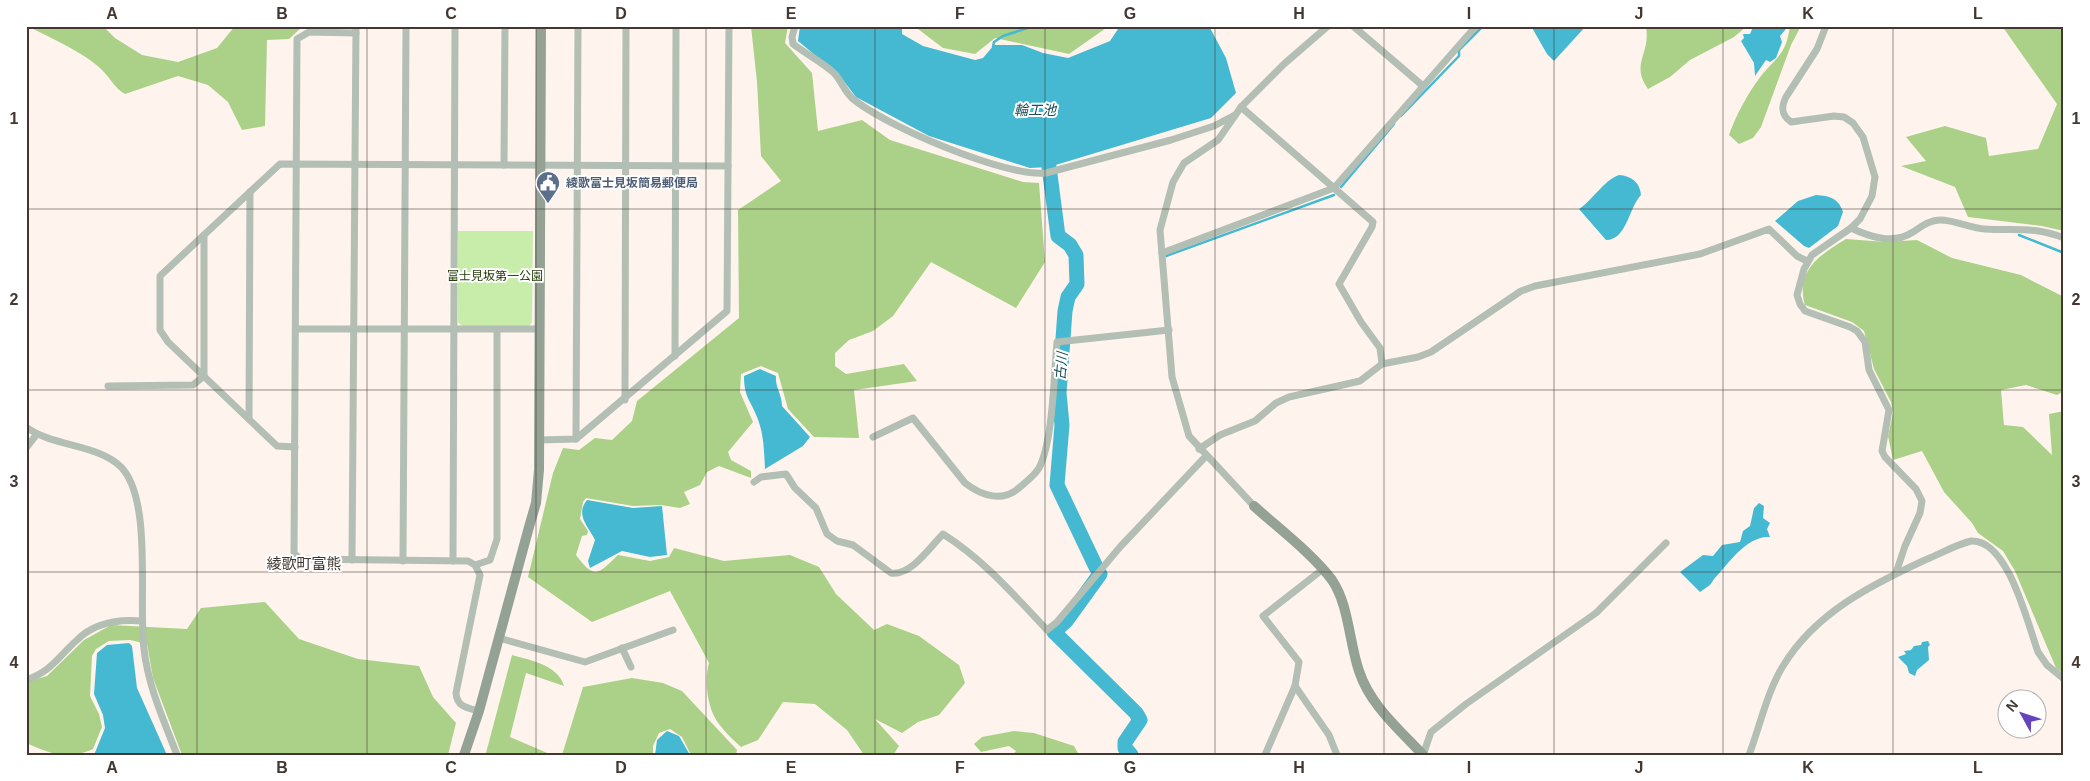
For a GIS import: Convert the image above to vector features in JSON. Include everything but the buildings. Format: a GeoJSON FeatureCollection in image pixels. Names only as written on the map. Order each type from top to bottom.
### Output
{"type":"FeatureCollection","features":[{"type":"Feature","properties":{"kind":"street"},"geometry":{"type":"LineString","coordinates":[[403,560],[406,26]]}},
{"type":"Feature","properties":{"kind":"street"},"geometry":{"type":"LineString","coordinates":[[453,561],[455,26]]}},
{"type":"Feature","properties":{"kind":"street"},"geometry":{"type":"LineString","coordinates":[[504,165],[505,26]]}},
{"type":"Feature","properties":{"kind":"street"},"geometry":{"type":"LineString","coordinates":[[464,755],[479,711],[536,503],[540,440],[541,26]]}},
{"type":"Feature","properties":{"kind":"street"},"geometry":{"type":"LineString","coordinates":[[576,440],[578,26]]}},
{"type":"Feature","properties":{"kind":"street"},"geometry":{"type":"LineString","coordinates":[[625,400],[626,26]]}},
{"type":"Feature","properties":{"kind":"street"},"geometry":{"type":"LineString","coordinates":[[675,356],[676,26]]}},
{"type":"Feature","properties":{"kind":"street"},"geometry":{"type":"LineString","coordinates":[[540,440],[576,440],[727,311],[729,26]]}},
{"type":"Feature","properties":{"kind":"street"},"geometry":{"type":"LineString","coordinates":[[795,26],[792,37],[793,44],[832,71],[853,98],[876,113],[918,136],[1004,168],[1029,174],[1046,172],[1172,140],[1214,126],[1235,115]]}},
{"type":"Feature","properties":{"kind":"street"},"geometry":{"type":"LineString","coordinates":[[1328,26],[1284,64],[1241,107],[1218,140],[1184,163],[1178,172],[1162,219],[1162,253],[1172,377],[1189,436],[1199,449],[1254,506],[1323,570],[1335,587],[1356,664],[1368,694],[1423,755],[1431,732],[1466,704],[1596,613],[1666,543]]}},
{"type":"Feature","properties":{"kind":"street"},"geometry":{"type":"LineString","coordinates":[[1354,26],[1423,86]]}},
{"type":"Feature","properties":{"kind":"street"},"geometry":{"type":"LineString","coordinates":[[1162,253],[1334,188],[1476,26]]}},
{"type":"Feature","properties":{"kind":"street"},"geometry":{"type":"LineString","coordinates":[[1826,26],[1817,49],[1786,97],[1782,105],[1783,112],[1785,118],[1791,122],[1834,116],[1844,117],[1858,129],[1875,177],[1874,187],[1867,208],[1851,228],[1812,255],[1807,261],[1797,295],[1805,311],[1850,327],[1862,336],[1865,342],[1869,370],[1889,410],[1882,451],[1885,457],[1916,489],[1922,501],[1920,513],[1905,546],[1896,573]]}},
{"type":"Feature","properties":{"kind":"street"},"geometry":{"type":"LineString","coordinates":[[352,560],[356,29],[309,32],[297,39],[294,553],[300,559],[352,560],[468,561],[475,565],[480,574],[456,693],[457,700],[462,706],[479,711]]}},
{"type":"Feature","properties":{"kind":"street"},"geometry":{"type":"LineString","coordinates":[[1241,107],[1373,222],[1339,284],[1364,328],[1380,348],[1382,364]]}},
{"type":"Feature","properties":{"kind":"street"},"geometry":{"type":"LineString","coordinates":[[295,446],[277,446],[168,342],[160,330],[160,276],[280,164],[728,166]]}},
{"type":"Feature","properties":{"kind":"street"},"geometry":{"type":"LineString","coordinates":[[249,419],[250,192]]}},
{"type":"Feature","properties":{"kind":"street"},"geometry":{"type":"LineString","coordinates":[[1851,228],[1868,236],[1896,239],[1912,233],[1922,225],[1939,220],[1984,229],[2024,228],[2064,238]]}},
{"type":"Feature","properties":{"kind":"street"},"geometry":{"type":"LineString","coordinates":[[1199,449],[1220,435],[1255,422],[1276,403],[1288,397],[1360,381],[1382,364],[1418,357],[1430,352],[1527,288],[1700,254],[1769,229],[1797,256],[1807,261]]}},
{"type":"Feature","properties":{"kind":"street"},"geometry":{"type":"LineString","coordinates":[[204,235],[204,376]]}},
{"type":"Feature","properties":{"kind":"street"},"geometry":{"type":"LineString","coordinates":[[296,329],[540,329]]}},
{"type":"Feature","properties":{"kind":"street"},"geometry":{"type":"LineString","coordinates":[[475,565],[490,560],[497,539],[497,330]]}},
{"type":"Feature","properties":{"kind":"street"},"geometry":{"type":"LineString","coordinates":[[873,437],[912,418],[974,490],[986,495],[1000,497],[1013,494],[1039,470],[1044,458],[1048,440],[1057,342],[1169,330]]}},
{"type":"Feature","properties":{"kind":"street"},"geometry":{"type":"LineString","coordinates":[[108,386],[192,385],[204,376]]}},
{"type":"Feature","properties":{"kind":"street"},"geometry":{"type":"LineString","coordinates":[[26,427],[37,434],[110,458],[126,473],[132,485],[139,510],[142,621],[148,676],[177,755]]}},
{"type":"Feature","properties":{"kind":"street"},"geometry":{"type":"LineString","coordinates":[[26,448],[37,434]]}},
{"type":"Feature","properties":{"kind":"street"},"geometry":{"type":"LineString","coordinates":[[754,482],[761,477],[786,474],[794,488],[816,508],[827,534],[837,540],[853,545],[870,555],[891,573],[897,574],[907,571],[943,534],[968,550],[987,566],[1047,630],[1057,622],[1120,547],[1206,456]]}},
{"type":"Feature","properties":{"kind":"street"},"geometry":{"type":"LineString","coordinates":[[1749,755],[1778,675],[1801,641],[1841,605],[1896,573],[1963,543],[1978,541],[1988,544],[1998,554],[2008,569],[2038,652],[2047,665],[2064,679]]}},
{"type":"Feature","properties":{"kind":"street"},"geometry":{"type":"LineString","coordinates":[[1265,755],[1295,686],[1299,662],[1263,616],[1323,570]]}},
{"type":"Feature","properties":{"kind":"street"},"geometry":{"type":"LineString","coordinates":[[26,680],[52,668],[77,639],[89,630],[107,623],[142,621]]}},
{"type":"Feature","properties":{"kind":"street"},"geometry":{"type":"LineString","coordinates":[[499,638],[585,662],[673,630]]}},
{"type":"Feature","properties":{"kind":"street"},"geometry":{"type":"LineString","coordinates":[[622,648],[631,667]]}},
{"type":"Feature","properties":{"kind":"street"},"geometry":{"type":"LineString","coordinates":[[1295,686],[1328,735],[1337,755]]}},
{"type":"Feature","properties":{"kind":"green space"},"geometry":{"type":"Polygon","coordinates":[[[103,26],[115,38],[142,55],[178,62],[217,48],[235,26],[303,26],[289,39],[267,40],[265,126],[242,130],[228,102],[208,85],[178,76],[125,94],[94,63],[29,27],[103,26]]]}},
{"type":"Feature","properties":{"kind":"green space"},"geometry":{"type":"Polygon","coordinates":[[[751,26],[788,26],[785,43],[812,73],[818,131],[862,120],[890,140],[1023,182],[1039,183],[1045,262],[1016,308],[931,262],[893,316],[873,331],[849,340],[835,353],[835,366],[846,374],[904,364],[917,381],[854,390],[859,438],[814,437],[788,409],[778,373],[761,366],[741,374],[740,392],[753,422],[728,452],[731,460],[751,471],[751,478],[719,466],[707,472],[700,485],[684,492],[690,504],[680,508],[661,505],[633,506],[586,498],[583,502],[580,519],[588,531],[587,535],[582,536],[576,555],[588,568],[597,572],[618,555],[650,561],[669,557],[674,548],[724,561],[790,555],[819,567],[836,594],[874,630],[887,624],[919,636],[959,665],[965,683],[939,715],[918,722],[902,733],[875,719],[899,746],[893,755],[864,755],[847,730],[815,704],[783,702],[758,740],[741,747],[715,718],[709,703],[707,686],[709,663],[670,591],[592,622],[528,577],[553,473],[563,448],[579,450],[595,438],[612,440],[632,421],[637,401],[739,318],[738,210],[781,181],[761,156],[757,82],[751,26]]]}},
{"type":"Feature","properties":{"kind":"green space"},"geometry":{"type":"Polygon","coordinates":[[[914,26],[1109,26],[1069,54],[995,38],[975,54],[943,48],[914,26]]]}},
{"type":"Feature","properties":{"kind":"green space"},"geometry":{"type":"Polygon","coordinates":[[[1644,26],[1747,26],[1734,37],[1690,60],[1670,77],[1648,89],[1641,72],[1647,36],[1646,27],[1644,26]]]}},
{"type":"Feature","properties":{"kind":"green space"},"geometry":{"type":"Polygon","coordinates":[[[1790,26],[1801,26],[1791,45],[1761,127],[1753,138],[1739,144],[1729,135],[1735,120],[1756,83],[1783,49],[1790,26]]]}},
{"type":"Feature","properties":{"kind":"green space"},"geometry":{"type":"Polygon","coordinates":[[[2002,26],[2064,26],[2064,231],[2042,226],[1968,217],[1955,187],[1901,166],[1926,161],[1906,137],[1945,126],[1986,138],[1989,156],[2038,149],[2057,104],[2002,26]]]}},
{"type":"Feature","properties":{"kind":"green space","name":"富士見坂第一公園"},"geometry":{"type":"Polygon","coordinates":[[[458,231],[533,231],[532,322],[529,326],[462,326],[458,322],[458,231]]]}},
{"type":"Feature","properties":{"kind":"green space"},"geometry":{"type":"Polygon","coordinates":[[[1846,239],[1886,242],[1917,240],[1952,258],[2021,275],[2064,297],[2064,391],[2057,395],[2026,385],[2001,390],[2004,425],[2023,427],[2052,455],[2049,414],[2064,411],[2064,674],[2056,668],[2015,571],[2003,551],[1978,533],[1972,523],[1944,492],[1922,451],[1893,460],[1888,436],[1893,413],[1891,402],[1874,369],[1864,331],[1852,322],[1805,305],[1803,293],[1807,273],[1812,265],[1827,251],[1846,239]]]}},
{"type":"Feature","properties":{"kind":"green space"},"geometry":{"type":"Polygon","coordinates":[[[265,602],[299,639],[358,659],[419,666],[433,697],[456,723],[448,755],[182,755],[153,678],[147,644],[130,640],[109,641],[96,649],[92,656],[90,696],[99,714],[102,727],[93,749],[67,755],[51,753],[26,743],[26,682],[47,676],[84,640],[111,625],[187,629],[201,608],[265,602]]]}},
{"type":"Feature","properties":{"kind":"green space"},"geometry":{"type":"Polygon","coordinates":[[[512,655],[535,661],[550,668],[561,679],[564,686],[526,673],[510,737],[552,755],[486,753],[512,655]]]}},
{"type":"Feature","properties":{"kind":"green space"},"geometry":{"type":"Polygon","coordinates":[[[632,678],[663,683],[682,691],[737,750],[736,755],[691,755],[682,737],[670,729],[659,733],[653,746],[653,755],[562,755],[583,687],[632,678]]]}},
{"type":"Feature","properties":{"kind":"green space"},"geometry":{"type":"Polygon","coordinates":[[[1014,731],[1034,733],[1074,746],[1079,755],[1013,755],[1016,751],[1009,746],[981,752],[974,744],[982,737],[1014,731]]]}},
{"type":"Feature","properties":{"kind":"water","name":"輪工池"},"geometry":{"type":"Polygon","coordinates":[[[800,26],[902,26],[902,34],[923,46],[975,60],[983,58],[994,45],[1022,45],[1043,53],[1068,58],[1110,41],[1120,26],[1209,26],[1226,58],[1236,93],[1211,118],[1049,167],[1030,168],[929,136],[856,97],[839,75],[798,41],[800,26]]]}},
{"type":"Feature","properties":{"kind":"water"},"geometry":{"type":"Polygon","coordinates":[[[1531,26],[1586,26],[1554,61],[1547,54],[1531,26]]]}},
{"type":"Feature","properties":{"kind":"water"},"geometry":{"type":"Polygon","coordinates":[[[1785,26],[1786,29],[1780,36],[1782,42],[1776,58],[1770,62],[1766,60],[1755,76],[1754,63],[1741,41],[1744,38],[1743,34],[1750,34],[1753,27],[1785,26]]]}},
{"type":"Feature","properties":{"kind":"water"},"geometry":{"type":"Polygon","coordinates":[[[1619,175],[1634,180],[1639,187],[1641,195],[1619,235],[1613,239],[1606,240],[1579,209],[1603,186],[1619,175]]]}},
{"type":"Feature","properties":{"kind":"water"},"geometry":{"type":"Polygon","coordinates":[[[1816,195],[1833,199],[1839,204],[1843,212],[1838,226],[1809,248],[1804,246],[1775,221],[1798,201],[1816,195]]]}},
{"type":"Feature","properties":{"kind":"water"},"geometry":{"type":"Polygon","coordinates":[[[760,369],[776,376],[782,406],[810,437],[803,446],[765,469],[761,430],[746,393],[744,383],[744,376],[760,369]]]}},
{"type":"Feature","properties":{"kind":"water"},"geometry":{"type":"Polygon","coordinates":[[[587,500],[633,508],[662,506],[667,555],[650,557],[622,551],[590,568],[588,561],[595,540],[582,516],[587,500]]]}},
{"type":"Feature","properties":{"kind":"water"},"geometry":{"type":"Polygon","coordinates":[[[1759,503],[1764,506],[1763,518],[1770,523],[1767,529],[1770,537],[1762,538],[1746,545],[1710,585],[1700,592],[1680,572],[1703,555],[1713,556],[1722,545],[1740,542],[1743,531],[1750,526],[1754,508],[1759,503]]]}},
{"type":"Feature","properties":{"kind":"water"},"geometry":{"type":"Polygon","coordinates":[[[1928,641],[1930,645],[1928,647],[1929,660],[1917,670],[1915,676],[1909,673],[1907,666],[1898,657],[1906,654],[1904,651],[1911,650],[1914,646],[1928,641]]]}},
{"type":"Feature","properties":{"kind":"water"},"geometry":{"type":"Polygon","coordinates":[[[129,643],[132,646],[137,688],[167,755],[94,755],[105,728],[103,715],[94,694],[97,653],[107,645],[129,643]]]}},
{"type":"Feature","properties":{"kind":"water"},"geometry":{"type":"Polygon","coordinates":[[[667,731],[679,736],[690,755],[655,755],[657,740],[667,731]]]}},
{"type":"Feature","properties":{"kind":"waterway"},"geometry":{"type":"LineString","coordinates":[[993,47],[994,42],[1003,36],[1034,26]]}},
{"type":"Feature","properties":{"kind":"waterway"},"geometry":{"type":"LineString","coordinates":[[1401,116],[1459,56],[1459,50],[1483,26]]}},
{"type":"Feature","properties":{"kind":"waterway"},"geometry":{"type":"LineString","coordinates":[[1341,187],[1394,124]]}},
{"type":"Feature","properties":{"kind":"waterway","name":"古川"},"geometry":{"type":"LineString","coordinates":[[1049,167],[1058,236],[1070,245],[1076,255],[1077,284],[1068,297],[1065,311],[1059,393],[1062,425],[1057,485],[1096,567]]}},
{"type":"Feature","properties":{"kind":"waterway"},"geometry":{"type":"LineString","coordinates":[[1166,256],[1334,195]]}},
{"type":"Feature","properties":{"kind":"waterway"},"geometry":{"type":"LineString","coordinates":[[2019,235],[2064,253]]}},
{"type":"Feature","properties":{"kind":"waterway","name":"古川"},"geometry":{"type":"LineString","coordinates":[[1100,574],[1066,621],[1054,632],[1136,713],[1140,720],[1125,742],[1125,748],[1131,755]]}},
{"type":"Feature","properties":{"kind":"place","name":"綾歌富士見坂簡易郵便局"},"geometry":{"type":"Point","coordinates":[548,204]}},
{"type":"Feature","properties":{"kind":"district","name":"綾歌町富熊"},"geometry":{"type":"Point","coordinates":[304,563]}}]}
